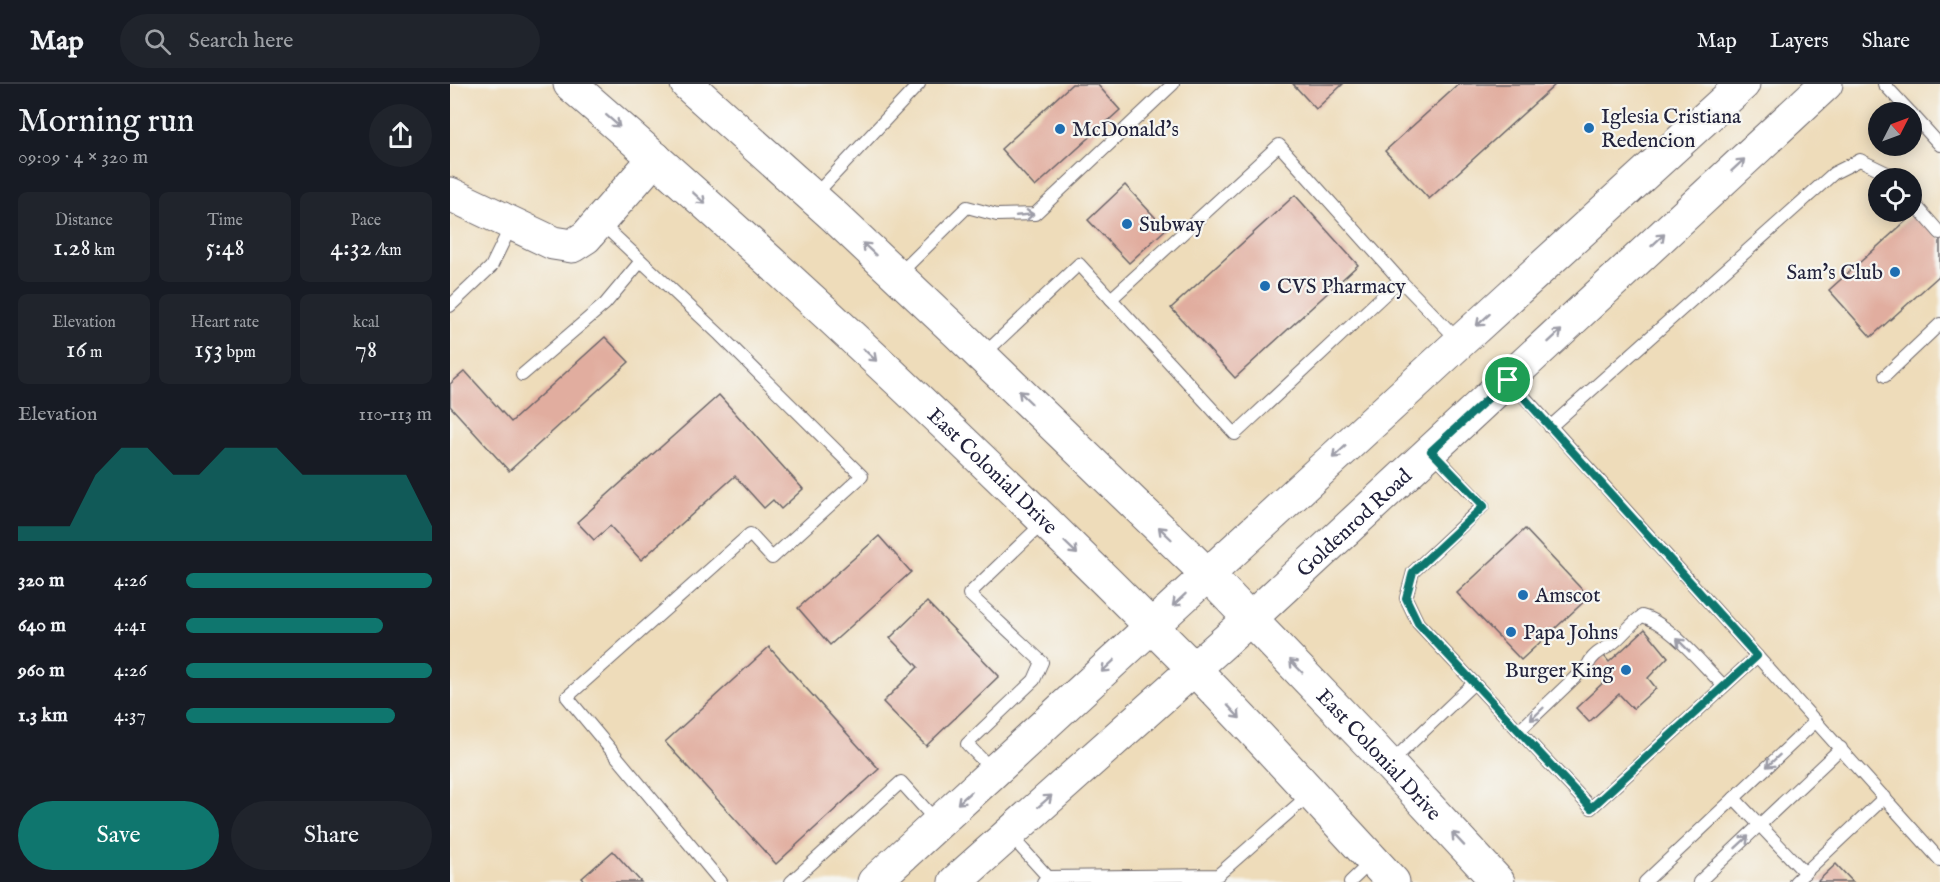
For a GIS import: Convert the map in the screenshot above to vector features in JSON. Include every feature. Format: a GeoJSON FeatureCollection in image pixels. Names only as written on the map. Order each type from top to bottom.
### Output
{"type":"FeatureCollection","features":[{"type":"Feature","properties":{"kind":"main road","name":"East Colonial Drive"},"geometry":{"type":"LineString","coordinates":[[570,84],[656,158],[827,315],[1151,626],[1311,793],[1372,875]]}},
{"type":"Feature","properties":{"kind":"main road","name":"East Colonial Drive"},"geometry":{"type":"LineString","coordinates":[[687,84],[897,275],[1207,574],[1389,764],[1498,882]]}},
{"type":"Feature","properties":{"kind":"main road"},"geometry":{"type":"LineString","coordinates":[[874,882],[1743,84]]}},
{"type":"Feature","properties":{"kind":"main road","name":"Goldenrod Road"},"geometry":{"type":"LineString","coordinates":[[955,882],[1251,618],[1826,84]]}},
{"type":"Feature","properties":{"kind":"main road"},"geometry":{"type":"LineString","coordinates":[[450,194],[553,243],[572,246],[586,237],[656,158]]}},
{"type":"Feature","properties":{"kind":"lane"},"geometry":{"type":"LineString","coordinates":[[813,197],[919,84]]}},
{"type":"Feature","properties":{"kind":"lane"},"geometry":{"type":"LineString","coordinates":[[897,275],[968,207],[997,215],[1035,214],[1173,84]]}},
{"type":"Feature","properties":{"kind":"lane"},"geometry":{"type":"LineString","coordinates":[[1884,84],[1901,102]]}},
{"type":"Feature","properties":{"kind":"lane"},"geometry":{"type":"LineString","coordinates":[[1922,125],[1940,145]]}},
{"type":"Feature","properties":{"kind":"lane"},"geometry":{"type":"LineString","coordinates":[[1111,299],[1279,145],[1400,280],[1460,342]]}},
{"type":"Feature","properties":{"kind":"lane"},"geometry":{"type":"LineString","coordinates":[[1550,427],[1834,173],[1860,160],[1878,168]]}},
{"type":"Feature","properties":{"kind":"lane"},"geometry":{"type":"LineString","coordinates":[[1922,213],[1940,233]]}},
{"type":"Feature","properties":{"kind":"lane"},"geometry":{"type":"LineString","coordinates":[[600,222],[720,335],[862,476],[772,558],[750,534],[567,697],[721,882]]}},
{"type":"Feature","properties":{"kind":"lane"},"geometry":{"type":"LineString","coordinates":[[450,306],[491,267],[513,223]]}},
{"type":"Feature","properties":{"kind":"lane"},"geometry":{"type":"LineString","coordinates":[[522,375],[605,304],[641,261]]}},
{"type":"Feature","properties":{"kind":"lane"},"geometry":{"type":"LineString","coordinates":[[982,356],[1079,264],[1235,434],[1400,280]]}},
{"type":"Feature","properties":{"kind":"lane"},"geometry":{"type":"LineString","coordinates":[[1885,376],[1940,324]]}},
{"type":"Feature","properties":{"kind":"lane"},"geometry":{"type":"LineString","coordinates":[[1508,380],[1940,860]]}},
{"type":"Feature","properties":{"kind":"lane"},"geometry":{"type":"LineString","coordinates":[[1431,451],[1484,506],[1413,572],[1406,598],[1418,623],[1591,808],[1757,656]]}},
{"type":"Feature","properties":{"kind":"lane"},"geometry":{"type":"LineString","coordinates":[[993,772],[967,744],[1034,680],[1042,662],[969,594],[1044,522]]}},
{"type":"Feature","properties":{"kind":"lane"},"geometry":{"type":"LineString","coordinates":[[1519,731],[1588,665],[1590,660],[1642,616],[1653,619],[1665,627],[1724,686]]}},
{"type":"Feature","properties":{"kind":"lane"},"geometry":{"type":"LineString","coordinates":[[1389,764],[1474,683]]}},
{"type":"Feature","properties":{"kind":"lane"},"geometry":{"type":"LineString","coordinates":[[1645,882],[1816,721]]}},
{"type":"Feature","properties":{"kind":"lane"},"geometry":{"type":"LineString","coordinates":[[1699,882],[1841,748]]}},
{"type":"Feature","properties":{"kind":"lane"},"geometry":{"type":"LineString","coordinates":[[791,882],[900,782],[938,823]]}},
{"type":"Feature","properties":{"kind":"lane"},"geometry":{"type":"LineString","coordinates":[[1009,833],[1046,880],[1218,875],[1311,793]]}},
{"type":"Feature","properties":{"kind":"lane"},"geometry":{"type":"LineString","coordinates":[[1795,882],[1885,797]]}},
{"type":"Feature","properties":{"kind":"lane"},"geometry":{"type":"LineString","coordinates":[[1734,798],[1805,873]]}},
{"type":"Feature","properties":{"kind":"building","name":"McDonald's"},"geometry":{"type":"Polygon","coordinates":[[[1072,84],[1097,84],[1120,110],[1035,187],[1001,149],[1072,84]]]}},
{"type":"Feature","properties":{"kind":"building"},"geometry":{"type":"Polygon","coordinates":[[[1293,84],[1343,84],[1316,109],[1293,84]]]}},
{"type":"Feature","properties":{"kind":"building"},"geometry":{"type":"Polygon","coordinates":[[[1459,84],[1556,84],[1429,199],[1385,151],[1459,84]]]}},
{"type":"Feature","properties":{"kind":"building","name":"Subway"},"geometry":{"type":"Polygon","coordinates":[[[1125,185],[1166,229],[1129,263],[1088,220],[1125,185]]]}},
{"type":"Feature","properties":{"kind":"building","name":"CVS Pharmacy"},"geometry":{"type":"Polygon","coordinates":[[[1295,195],[1358,265],[1235,378],[1171,308],[1295,195]]]}},
{"type":"Feature","properties":{"kind":"building"},"geometry":{"type":"Polygon","coordinates":[[[1922,219],[1940,239],[1940,275],[1871,337],[1829,290],[1905,222],[1922,222],[1922,219]]]}},
{"type":"Feature","properties":{"kind":"building"},"geometry":{"type":"Polygon","coordinates":[[[605,337],[629,362],[509,471],[450,406],[450,384],[465,371],[511,422],[605,337]]]}},
{"type":"Feature","properties":{"kind":"building"},"geometry":{"type":"Polygon","coordinates":[[[719,395],[803,489],[781,509],[773,500],[764,508],[735,476],[641,560],[610,526],[594,540],[577,522],[719,395]]]}},
{"type":"Feature","properties":{"kind":"building","name":"Amscot"},"geometry":{"type":"Polygon","coordinates":[[[1525,529],[1589,597],[1521,660],[1457,593],[1525,529]]]}},
{"type":"Feature","properties":{"kind":"building"},"geometry":{"type":"Polygon","coordinates":[[[879,536],[911,572],[830,645],[798,608],[879,536]]]}},
{"type":"Feature","properties":{"kind":"building"},"geometry":{"type":"Polygon","coordinates":[[[927,602],[999,676],[926,746],[883,702],[918,667],[890,638],[927,602]]]}},
{"type":"Feature","properties":{"kind":"building","name":"Burger King"},"geometry":{"type":"Polygon","coordinates":[[[1645,629],[1668,657],[1648,678],[1656,688],[1633,709],[1619,694],[1589,722],[1576,708],[1606,680],[1590,663],[1601,652],[1609,662],[1645,629]]]}},
{"type":"Feature","properties":{"kind":"building"},"geometry":{"type":"Polygon","coordinates":[[[769,647],[879,769],[776,864],[665,742],[769,647]]]}},
{"type":"Feature","properties":{"kind":"building"},"geometry":{"type":"Polygon","coordinates":[[[613,851],[641,882],[586,882],[582,878],[613,851]]]}},
{"type":"Feature","properties":{"kind":"building"},"geometry":{"type":"Polygon","coordinates":[[[1836,864],[1853,882],[1817,882],[1836,864]]]}},
{"type":"Feature","properties":{"kind":"place","name":"Iglesia Cristiana Redencion"},"geometry":{"type":"Point","coordinates":[1589,128]}},
{"type":"Feature","properties":{"kind":"place","name":"McDonald's"},"geometry":{"type":"Point","coordinates":[1060,129]}},
{"type":"Feature","properties":{"kind":"place","name":"Subway"},"geometry":{"type":"Point","coordinates":[1127,224]}},
{"type":"Feature","properties":{"kind":"place","name":"Sam's Club"},"geometry":{"type":"Point","coordinates":[1895,272]}},
{"type":"Feature","properties":{"kind":"place","name":"CVS Pharmacy"},"geometry":{"type":"Point","coordinates":[1265,286]}},
{"type":"Feature","properties":{"kind":"place","name":"Amscot"},"geometry":{"type":"Point","coordinates":[1523,595]}},
{"type":"Feature","properties":{"kind":"place","name":"Papa Johns"},"geometry":{"type":"Point","coordinates":[1511,632]}},
{"type":"Feature","properties":{"kind":"place","name":"Burger King"},"geometry":{"type":"Point","coordinates":[1626,670]}},
{"type":"Feature","properties":{"kind":"route"},"geometry":{"type":"LineString","coordinates":[[1508,380],[1757,656],[1591,808],[1418,623],[1406,598],[1413,572],[1484,506],[1431,451],[1508,380]]}}]}
